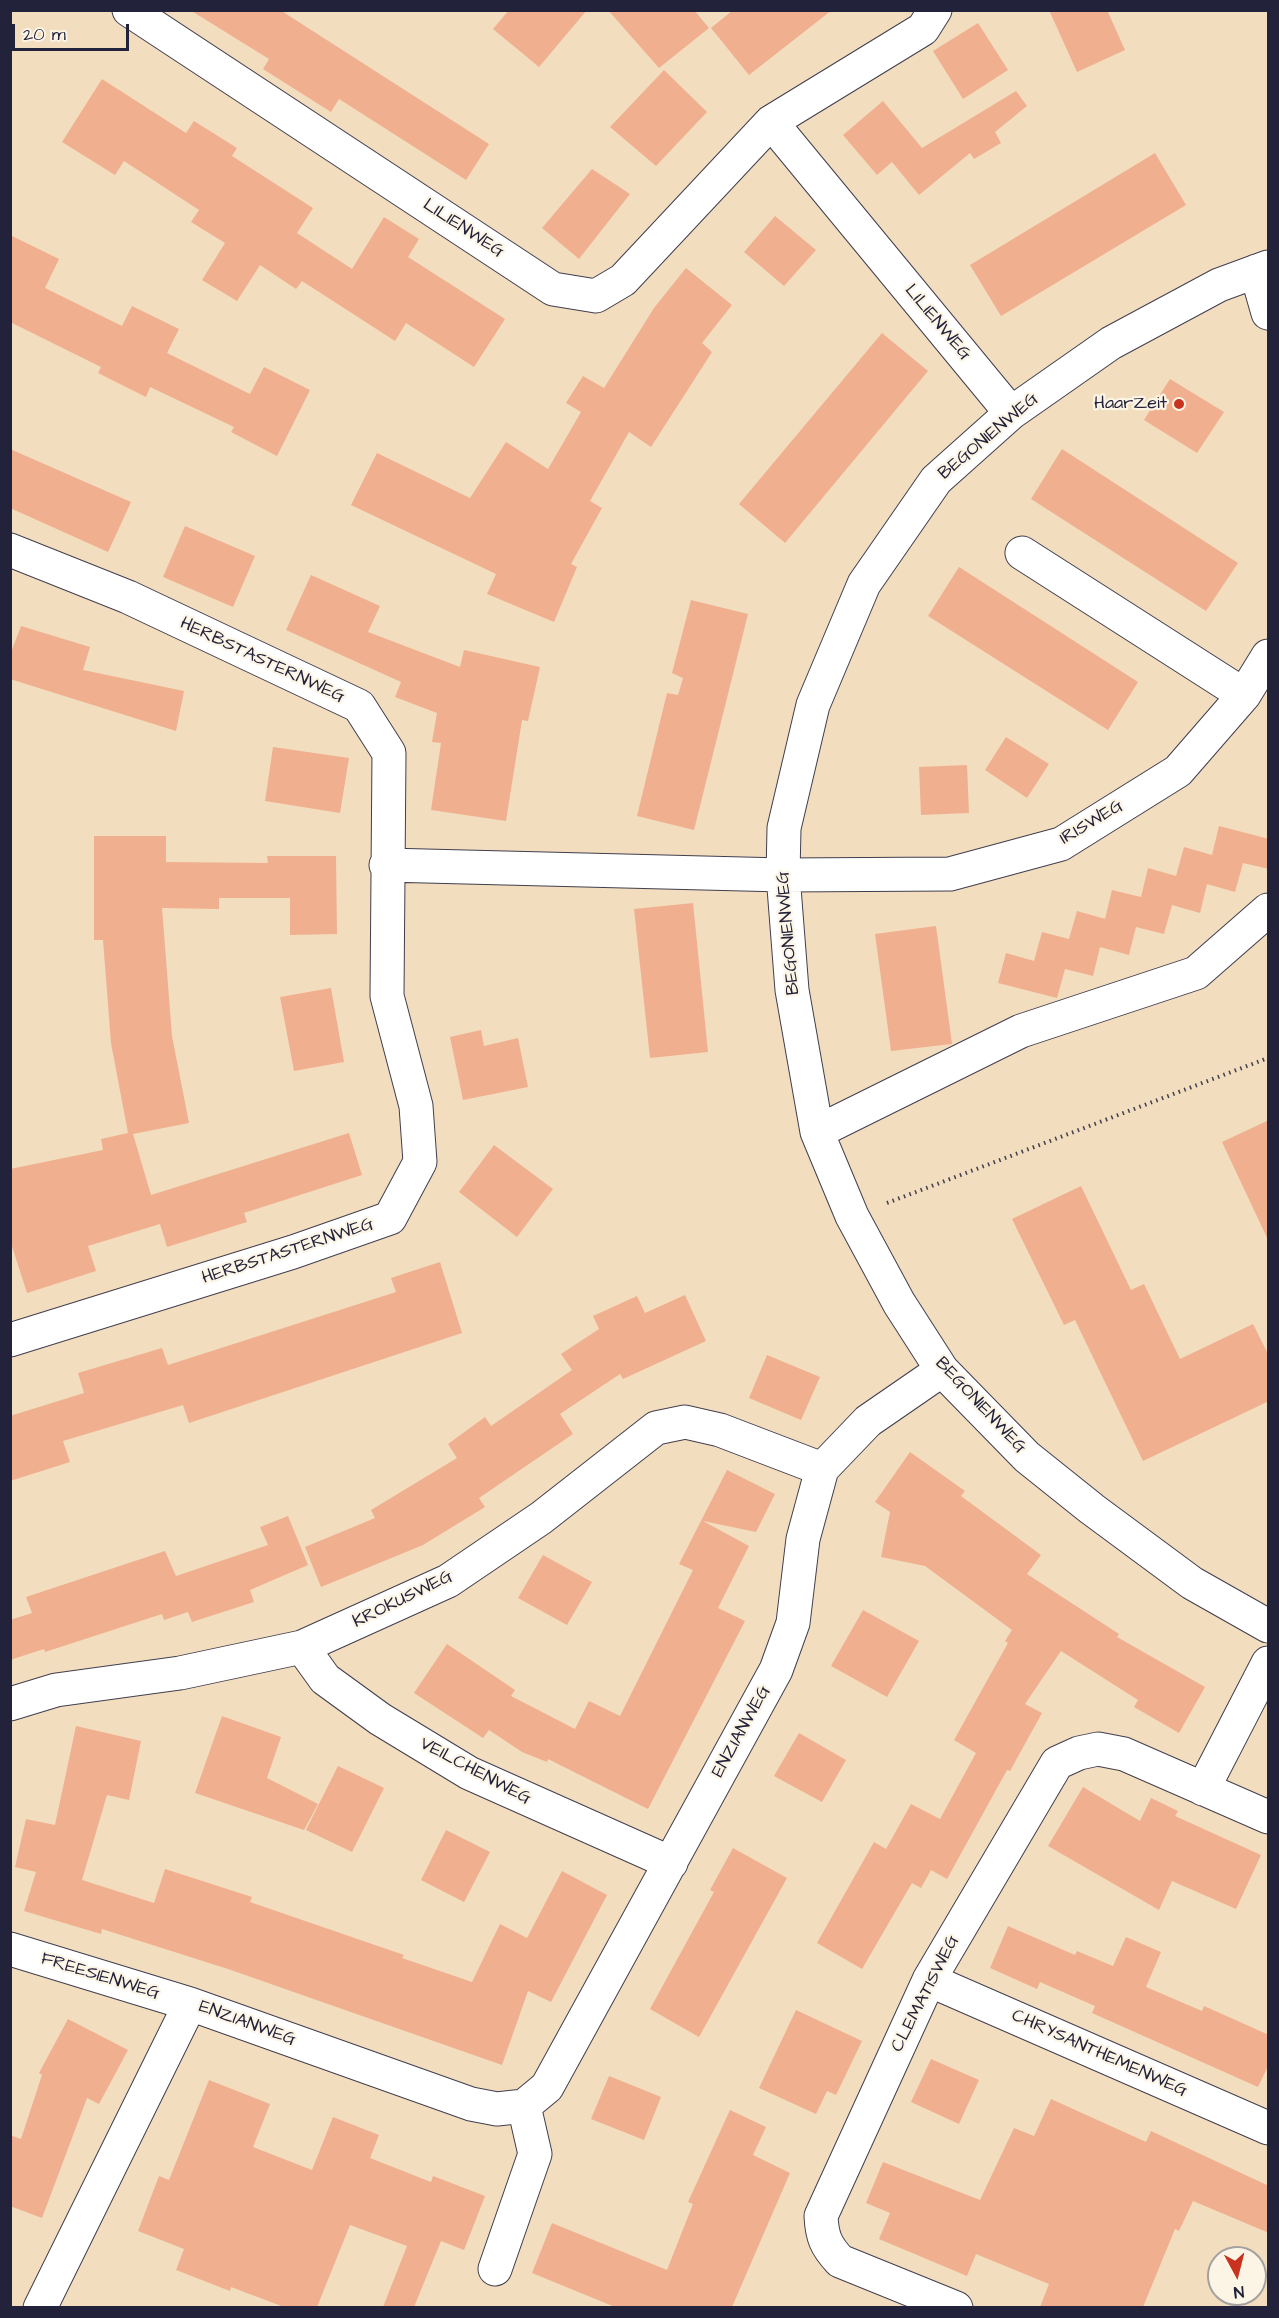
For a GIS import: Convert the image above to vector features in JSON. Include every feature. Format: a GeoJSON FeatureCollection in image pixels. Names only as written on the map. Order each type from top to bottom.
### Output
{"type":"FeatureCollection","features":[{"type":"Feature","properties":{"kind":"street","name":"LILIENWEG"},"geometry":{"type":"LineString","coordinates":[[129,10],[553,289],[596,296],[623,280],[771,122],[923,29],[935,10]]}},
{"type":"Feature","properties":{"kind":"street","name":"LILIENWEG"},"geometry":{"type":"LineString","coordinates":[[771,122],[1011,413]]}},
{"type":"Feature","properties":{"kind":"street","name":"BEGONIENWEG"},"geometry":{"type":"LineString","coordinates":[[1262,269],[1219,285],[1111,343],[1011,413],[936,480],[864,584],[813,705],[784,828],[783,875],[792,990],[817,1132],[852,1216],[899,1303],[942,1370],[1027,1457],[1092,1509],[1192,1583],[1269,1626]]}},
{"type":"Feature","properties":{"kind":"street"},"geometry":{"type":"LineString","coordinates":[[1262,269],[1269,313]]}},
{"type":"Feature","properties":{"kind":"street","name":"HERBSTASTERNWEG"},"geometry":{"type":"LineString","coordinates":[[10,550],[128,597],[359,706],[389,753],[386,865],[387,996],[416,1106],[420,1162],[390,1218],[293,1252],[10,1340]]}},
{"type":"Feature","properties":{"kind":"street"},"geometry":{"type":"LineString","coordinates":[[1022,552],[1244,695]]}},
{"type":"Feature","properties":{"kind":"street","name":"IRISWEG"},"geometry":{"type":"LineString","coordinates":[[783,875],[950,874],[1061,844],[1178,771],[1244,695],[1269,656]]}},
{"type":"Feature","properties":{"kind":"street"},"geometry":{"type":"LineString","coordinates":[[386,865],[783,875]]}},
{"type":"Feature","properties":{"kind":"street"},"geometry":{"type":"LineString","coordinates":[[817,1132],[1021,1031],[1196,973],[1269,910]]}},
{"type":"Feature","properties":{"kind":"street","name":"ENZIANWEG"},"geometry":{"type":"LineString","coordinates":[[40,2307],[189,2004],[471,2104],[497,2109],[524,2106],[547,2087],[776,1670],[793,1623],[803,1539],[822,1469],[868,1421],[942,1370]]}},
{"type":"Feature","properties":{"kind":"street","name":"KROKUSWEG"},"geometry":{"type":"LineString","coordinates":[[10,1704],[56,1690],[180,1673],[302,1647],[448,1581],[541,1518],[656,1428],[685,1422],[708,1427],[822,1469]]}},
{"type":"Feature","properties":{"kind":"street","name":"VEILCHENWEG"},"geometry":{"type":"LineString","coordinates":[[302,1647],[325,1679],[380,1719],[469,1773],[671,1863]]}},
{"type":"Feature","properties":{"kind":"street"},"geometry":{"type":"LineString","coordinates":[[1203,1789],[1269,1662]]}},
{"type":"Feature","properties":{"kind":"street","name":"CLEMATISWEG"},"geometry":{"type":"LineString","coordinates":[[956,2307],[840,2261],[827,2247],[822,2235],[821,2217],[929,1980],[1057,1763],[1079,1753],[1098,1749],[1124,1754],[1269,1817]]}},
{"type":"Feature","properties":{"kind":"street","name":"FREESIENWEG"},"geometry":{"type":"LineString","coordinates":[[10,1949],[189,2004]]}},
{"type":"Feature","properties":{"kind":"street","name":"CHRYSANTHEMENWEG"},"geometry":{"type":"LineString","coordinates":[[929,1980],[1269,2128]]}},
{"type":"Feature","properties":{"kind":"street"},"geometry":{"type":"LineString","coordinates":[[495,2269],[535,2154],[524,2106]]}},
{"type":"Feature","properties":{"kind":"path"},"geometry":{"type":"LineString","coordinates":[[852,1216],[1269,1058]]}},
{"type":"Feature","properties":{"kind":"building"},"geometry":{"type":"Polygon","coordinates":[[[190,10],[280,10],[489,144],[466,180],[339,99],[331,112],[263,69],[269,59],[190,10]]]}},
{"type":"Feature","properties":{"kind":"building"},"geometry":{"type":"Polygon","coordinates":[[[509,10],[587,10],[539,67],[493,29],[509,10]]]}},
{"type":"Feature","properties":{"kind":"building"},"geometry":{"type":"Polygon","coordinates":[[[608,10],[694,10],[709,28],[659,68],[608,10]]]}},
{"type":"Feature","properties":{"kind":"building"},"geometry":{"type":"Polygon","coordinates":[[[733,10],[832,10],[749,75],[711,28],[733,10]]]}},
{"type":"Feature","properties":{"kind":"building"},"geometry":{"type":"Polygon","coordinates":[[[1049,10],[1107,10],[1125,50],[1077,72],[1049,10]]]}},
{"type":"Feature","properties":{"kind":"building"},"geometry":{"type":"Polygon","coordinates":[[[978,23],[1008,70],[963,99],[933,51],[978,23]]]}},
{"type":"Feature","properties":{"kind":"building"},"geometry":{"type":"Polygon","coordinates":[[[664,70],[707,112],[656,166],[610,127],[664,70]]]}},
{"type":"Feature","properties":{"kind":"building"},"geometry":{"type":"Polygon","coordinates":[[[102,79],[186,133],[194,121],[237,148],[232,156],[313,208],[297,233],[352,269],[384,217],[419,239],[408,257],[505,319],[474,367],[406,323],[395,341],[302,281],[296,289],[260,265],[237,301],[202,280],[225,243],[191,222],[199,210],[124,161],[115,175],[62,142],[102,79]]]}},
{"type":"Feature","properties":{"kind":"building"},"geometry":{"type":"Polygon","coordinates":[[[1016,91],[1027,106],[995,132],[1001,143],[974,159],[970,153],[919,195],[892,162],[877,175],[843,135],[883,101],[922,148],[1016,91]]]}},
{"type":"Feature","properties":{"kind":"building"},"geometry":{"type":"Polygon","coordinates":[[[1155,153],[1186,205],[1001,316],[970,265],[1155,153]]]}},
{"type":"Feature","properties":{"kind":"building"},"geometry":{"type":"Polygon","coordinates":[[[592,169],[630,194],[579,259],[542,228],[592,169]]]}},
{"type":"Feature","properties":{"kind":"building"},"geometry":{"type":"Polygon","coordinates":[[[775,216],[816,250],[784,286],[744,252],[775,216]]]}},
{"type":"Feature","properties":{"kind":"building"},"geometry":{"type":"Polygon","coordinates":[[[10,235],[59,259],[45,288],[122,326],[132,306],[179,329],[167,353],[250,394],[264,367],[310,390],[277,456],[231,432],[234,427],[150,387],[146,397],[98,373],[101,367],[10,322],[10,235]]]}},
{"type":"Feature","properties":{"kind":"building"},"geometry":{"type":"Polygon","coordinates":[[[686,268],[732,305],[702,343],[712,352],[651,447],[629,432],[590,501],[602,508],[571,564],[577,567],[554,622],[487,594],[496,574],[351,505],[377,453],[470,498],[506,442],[548,469],[581,412],[566,403],[583,376],[604,388],[654,308],[686,268]]]}},
{"type":"Feature","properties":{"kind":"building"},"geometry":{"type":"Polygon","coordinates":[[[882,333],[928,371],[785,543],[739,504],[882,333]]]}},
{"type":"Feature","properties":{"kind":"building"},"geometry":{"type":"Polygon","coordinates":[[[1170,379],[1224,412],[1197,453],[1144,420],[1170,379]]]}},
{"type":"Feature","properties":{"kind":"building"},"geometry":{"type":"Polygon","coordinates":[[[10,449],[131,502],[108,552],[10,508],[10,449]]]}},
{"type":"Feature","properties":{"kind":"building"},"geometry":{"type":"Polygon","coordinates":[[[1062,449],[1238,563],[1206,611],[1031,499],[1062,449]]]}},
{"type":"Feature","properties":{"kind":"building"},"geometry":{"type":"Polygon","coordinates":[[[185,526],[255,556],[233,607],[163,577],[185,526]]]}},
{"type":"Feature","properties":{"kind":"building"},"geometry":{"type":"Polygon","coordinates":[[[959,567],[1138,682],[1108,730],[928,616],[959,567]]]}},
{"type":"Feature","properties":{"kind":"building"},"geometry":{"type":"Polygon","coordinates":[[[311,575],[380,606],[368,632],[460,667],[464,650],[540,667],[528,721],[522,720],[506,821],[431,810],[441,743],[432,742],[437,713],[395,697],[401,682],[286,630],[311,575]]]}},
{"type":"Feature","properties":{"kind":"building"},"geometry":{"type":"Polygon","coordinates":[[[691,600],[748,614],[694,830],[637,816],[667,693],[678,695],[683,678],[672,673],[691,600]]]}},
{"type":"Feature","properties":{"kind":"building"},"geometry":{"type":"Polygon","coordinates":[[[21,626],[90,647],[83,670],[184,691],[176,731],[10,679],[10,655],[21,626]]]}},
{"type":"Feature","properties":{"kind":"building"},"geometry":{"type":"Polygon","coordinates":[[[1006,737],[1049,764],[1027,798],[985,770],[1006,737]]]}},
{"type":"Feature","properties":{"kind":"building"},"geometry":{"type":"Polygon","coordinates":[[[273,747],[349,758],[340,813],[265,801],[273,747]]]}},
{"type":"Feature","properties":{"kind":"building"},"geometry":{"type":"Polygon","coordinates":[[[967,765],[969,813],[921,815],[919,767],[967,765]]]}},
{"type":"Feature","properties":{"kind":"building"},"geometry":{"type":"Polygon","coordinates":[[[1219,826],[1269,839],[1269,869],[1243,863],[1235,892],[1207,884],[1200,913],[1172,905],[1164,934],[1136,927],[1129,955],[1100,947],[1093,976],[1065,969],[1057,998],[998,983],[1006,953],[1034,961],[1042,932],[1069,939],[1077,911],[1105,919],[1112,890],[1141,897],[1148,868],[1176,876],[1184,847],[1212,855],[1219,826]]]}},
{"type":"Feature","properties":{"kind":"building"},"geometry":{"type":"Polygon","coordinates":[[[94,836],[166,836],[166,862],[268,863],[267,856],[336,856],[337,934],[290,935],[290,898],[219,898],[219,909],[162,908],[172,1036],[189,1123],[133,1134],[151,1195],[349,1133],[362,1175],[244,1213],[247,1222],[167,1247],[160,1224],[88,1246],[96,1271],[27,1293],[10,1240],[10,1169],[103,1150],[101,1139],[128,1133],[111,1043],[103,940],[94,940],[94,836]]]}},
{"type":"Feature","properties":{"kind":"building"},"geometry":{"type":"Polygon","coordinates":[[[693,903],[708,1052],[650,1058],[634,909],[693,903]]]}},
{"type":"Feature","properties":{"kind":"building"},"geometry":{"type":"Polygon","coordinates":[[[936,926],[952,1044],[891,1051],[875,934],[936,926]]]}},
{"type":"Feature","properties":{"kind":"building"},"geometry":{"type":"Polygon","coordinates":[[[331,988],[344,1062],[294,1071],[280,997],[331,988]]]}},
{"type":"Feature","properties":{"kind":"building"},"geometry":{"type":"Polygon","coordinates":[[[481,1030],[484,1046],[518,1038],[528,1087],[463,1100],[450,1037],[481,1030]]]}},
{"type":"Feature","properties":{"kind":"building"},"geometry":{"type":"Polygon","coordinates":[[[1269,1120],[1269,1242],[1222,1142],[1269,1120]]]}},
{"type":"Feature","properties":{"kind":"building"},"geometry":{"type":"Polygon","coordinates":[[[494,1145],[553,1189],[517,1237],[459,1192],[494,1145]]]}},
{"type":"Feature","properties":{"kind":"building"},"geometry":{"type":"Polygon","coordinates":[[[1081,1186],[1131,1290],[1144,1284],[1180,1359],[1253,1324],[1269,1356],[1269,1401],[1143,1461],[1075,1320],[1064,1325],[1012,1219],[1081,1186]]]}},
{"type":"Feature","properties":{"kind":"building"},"geometry":{"type":"Polygon","coordinates":[[[440,1262],[462,1333],[189,1423],[183,1405],[63,1441],[70,1462],[10,1481],[10,1416],[84,1393],[78,1373],[162,1348],[168,1365],[396,1292],[391,1278],[440,1262]]]}},
{"type":"Feature","properties":{"kind":"building"},"geometry":{"type":"Polygon","coordinates":[[[685,1295],[706,1341],[623,1379],[620,1374],[560,1414],[573,1434],[479,1498],[485,1507],[423,1545],[321,1587],[305,1547],[375,1518],[371,1510],[457,1458],[448,1444],[485,1417],[491,1426],[572,1370],[561,1354],[599,1329],[593,1316],[637,1296],[645,1313],[685,1295]]]}},
{"type":"Feature","properties":{"kind":"building"},"geometry":{"type":"Polygon","coordinates":[[[767,1355],[820,1377],[801,1420],[749,1398],[767,1355]]]}},
{"type":"Feature","properties":{"kind":"building"},"geometry":{"type":"Polygon","coordinates":[[[910,1452],[965,1491],[961,1496],[1041,1555],[1027,1574],[1119,1634],[1117,1637],[1205,1687],[1179,1733],[1134,1707],[1138,1700],[1061,1651],[1025,1704],[1042,1713],[1010,1771],[1007,1770],[947,1879],[931,1870],[921,1888],[912,1883],[862,1969],[817,1943],[874,1842],[886,1849],[911,1804],[940,1819],[976,1753],[954,1740],[1008,1643],[1005,1641],[1012,1630],[925,1566],[881,1557],[890,1512],[875,1502],[910,1452]]]}},
{"type":"Feature","properties":{"kind":"building"},"geometry":{"type":"Polygon","coordinates":[[[727,1470],[775,1494],[756,1532],[703,1521],[749,1546],[718,1608],[745,1621],[648,1809],[548,1759],[547,1762],[522,1752],[489,1730],[483,1738],[414,1693],[447,1644],[515,1690],[511,1696],[575,1729],[589,1701],[620,1716],[693,1570],[679,1564],[727,1470]]]}},
{"type":"Feature","properties":{"kind":"building"},"geometry":{"type":"Polygon","coordinates":[[[288,1516],[308,1565],[250,1590],[254,1602],[192,1622],[188,1612],[164,1620],[162,1614],[45,1652],[44,1649],[10,1660],[10,1620],[32,1613],[26,1597],[165,1551],[176,1576],[268,1545],[260,1527],[288,1516]]]}},
{"type":"Feature","properties":{"kind":"building"},"geometry":{"type":"Polygon","coordinates":[[[543,1555],[592,1582],[567,1625],[518,1598],[543,1555]]]}},
{"type":"Feature","properties":{"kind":"building"},"geometry":{"type":"Polygon","coordinates":[[[863,1610],[919,1641],[887,1697],[831,1666],[863,1610]]]}},
{"type":"Feature","properties":{"kind":"building"},"geometry":{"type":"Polygon","coordinates":[[[222,1716],[281,1737],[267,1778],[318,1804],[304,1830],[195,1793],[222,1716]]]}},
{"type":"Feature","properties":{"kind":"building"},"geometry":{"type":"Polygon","coordinates":[[[76,1726],[141,1741],[129,1800],[107,1795],[82,1880],[154,1903],[165,1869],[252,1897],[250,1902],[404,1955],[402,1958],[472,1982],[500,1924],[527,1938],[562,1871],[607,1895],[551,2002],[528,1991],[502,2065],[228,1969],[102,1929],[101,1934],[24,1911],[36,1872],[15,1867],[26,1819],[55,1825],[76,1726]]]}},
{"type":"Feature","properties":{"kind":"building"},"geometry":{"type":"Polygon","coordinates":[[[799,1733],[846,1760],[822,1802],[774,1776],[799,1733]]]}},
{"type":"Feature","properties":{"kind":"building"},"geometry":{"type":"Polygon","coordinates":[[[338,1766],[384,1788],[352,1852],[306,1830],[338,1766]]]}},
{"type":"Feature","properties":{"kind":"building"},"geometry":{"type":"Polygon","coordinates":[[[1083,1787],[1140,1821],[1151,1798],[1178,1811],[1175,1816],[1261,1855],[1236,1909],[1172,1881],[1159,1910],[1048,1846],[1083,1787]]]}},
{"type":"Feature","properties":{"kind":"building"},"geometry":{"type":"Polygon","coordinates":[[[446,1830],[490,1852],[464,1902],[421,1880],[446,1830]]]}},
{"type":"Feature","properties":{"kind":"building"},"geometry":{"type":"Polygon","coordinates":[[[733,1848],[787,1878],[699,2037],[650,2009],[714,1892],[710,1890],[733,1848]]]}},
{"type":"Feature","properties":{"kind":"building"},"geometry":{"type":"Polygon","coordinates":[[[1008,1926],[1075,1955],[1077,1951],[1113,1966],[1126,1937],[1161,1952],[1146,1987],[1202,2011],[1204,2006],[1269,2035],[1269,2064],[1258,2087],[1092,2013],[1095,2006],[1040,1982],[1037,1989],[990,1968],[1008,1926]]]}},
{"type":"Feature","properties":{"kind":"building"},"geometry":{"type":"Polygon","coordinates":[[[796,2010],[862,2041],[836,2095],[827,2091],[816,2114],[759,2088],[796,2010]]]}},
{"type":"Feature","properties":{"kind":"building"},"geometry":{"type":"Polygon","coordinates":[[[68,2019],[128,2050],[99,2104],[87,2098],[42,2218],[10,2206],[10,2135],[21,2139],[42,2075],[39,2073],[68,2019]]]}},
{"type":"Feature","properties":{"kind":"building"},"geometry":{"type":"Polygon","coordinates":[[[931,2059],[979,2080],[959,2124],[911,2102],[931,2059]]]}},
{"type":"Feature","properties":{"kind":"building"},"geometry":{"type":"Polygon","coordinates":[[[609,2076],[661,2097],[644,2140],[591,2119],[609,2076]]]}},
{"type":"Feature","properties":{"kind":"building"},"geometry":{"type":"Polygon","coordinates":[[[209,2080],[270,2104],[253,2147],[312,2170],[333,2117],[379,2135],[370,2158],[431,2182],[433,2176],[485,2196],[464,2250],[441,2241],[414,2307],[383,2307],[407,2246],[350,2225],[317,2307],[284,2307],[231,2287],[230,2291],[176,2270],[184,2249],[138,2231],[159,2176],[169,2180],[209,2080]]]}},
{"type":"Feature","properties":{"kind":"building"},"geometry":{"type":"Polygon","coordinates":[[[1051,2099],[1146,2142],[1151,2131],[1269,2186],[1269,2233],[1193,2201],[1179,2231],[1175,2229],[1143,2307],[1040,2307],[1049,2284],[976,2254],[967,2276],[879,2239],[890,2213],[866,2203],[883,2162],[980,2200],[1014,2128],[1034,2136],[1051,2099]]]}},
{"type":"Feature","properties":{"kind":"building"},"geometry":{"type":"Polygon","coordinates":[[[730,2110],[766,2127],[753,2155],[790,2173],[732,2307],[615,2307],[532,2273],[552,2223],[667,2270],[693,2204],[688,2202],[730,2110]]]}},
{"type":"Feature","properties":{"kind":"place","name":"HaarZeit"},"geometry":{"type":"Point","coordinates":[1179,404]}}]}
